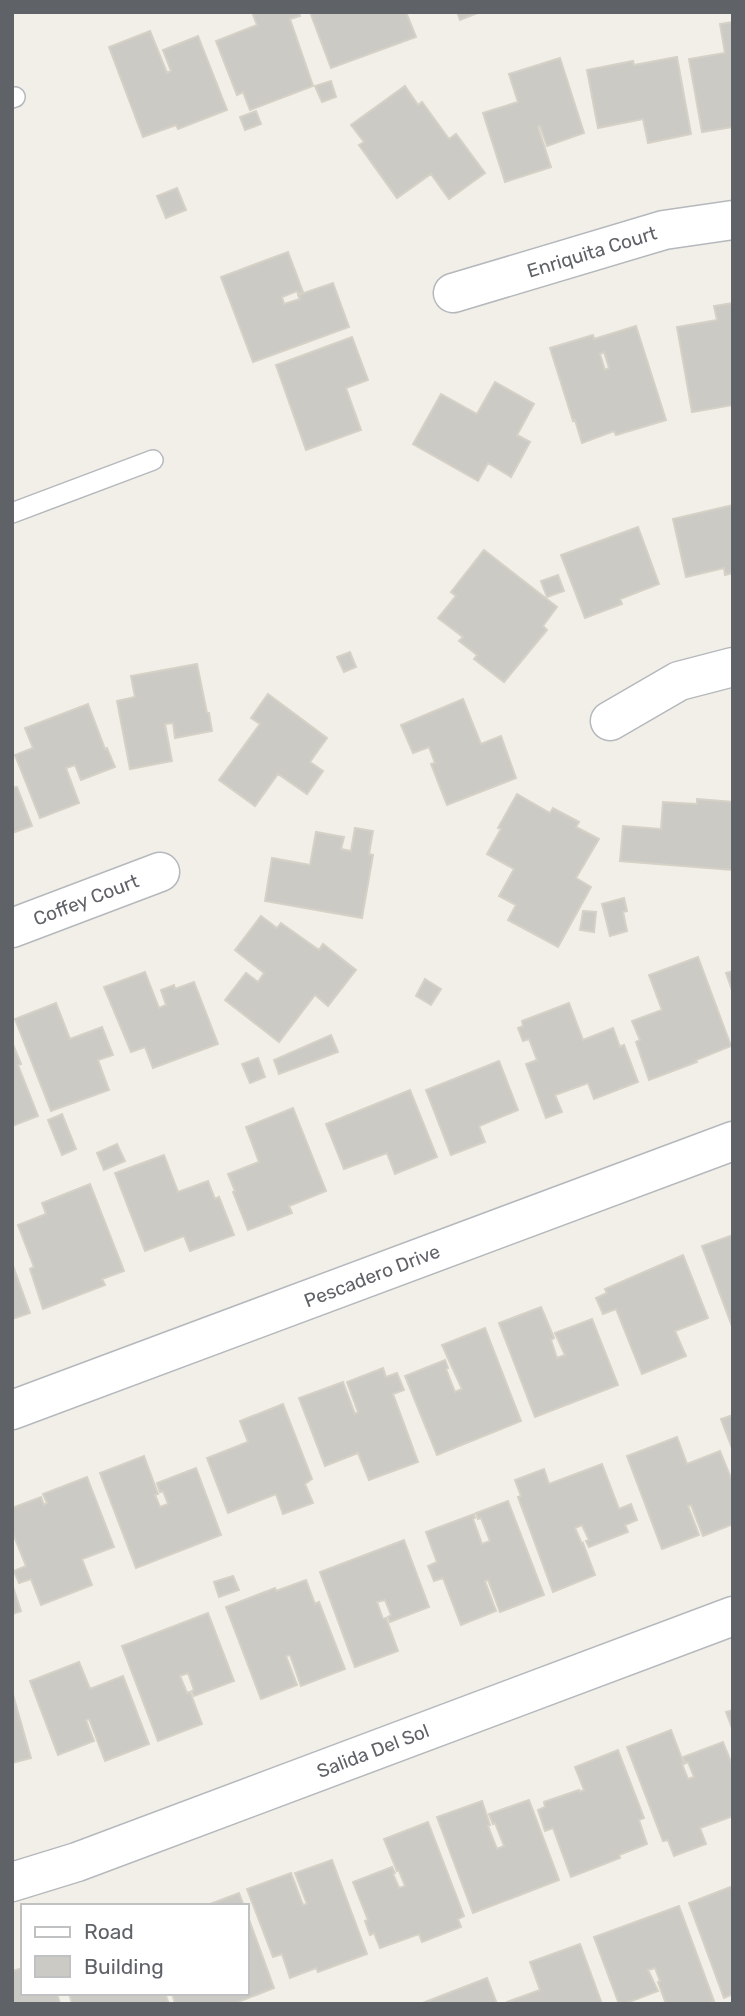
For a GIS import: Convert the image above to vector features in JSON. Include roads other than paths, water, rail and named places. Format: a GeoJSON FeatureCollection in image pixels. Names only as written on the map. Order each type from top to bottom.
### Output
{"type":"FeatureCollection","features":[{"type":"Feature","properties":{"kind":"street","name":"Enriquita Court"},"geometry":{"type":"LineString","coordinates":[[453,293],[664,230],[733,220]]}},
{"type":"Feature","properties":{"kind":"street"},"geometry":{"type":"LineString","coordinates":[[610,721],[679,681],[733,667]]}},
{"type":"Feature","properties":{"kind":"street","name":"Coffey Court"},"geometry":{"type":"LineString","coordinates":[[12,928],[160,872]]}},
{"type":"Feature","properties":{"kind":"street","name":"Pescadero Drive"},"geometry":{"type":"LineString","coordinates":[[12,1410],[733,1141]]}},
{"type":"Feature","properties":{"kind":"street","name":"Salida Del Sol"},"geometry":{"type":"LineString","coordinates":[[12,1882],[77,1863],[733,1616]]}},
{"type":"Feature","properties":{"kind":"lane"},"geometry":{"type":"LineString","coordinates":[[12,513],[153,460]]}}]}
